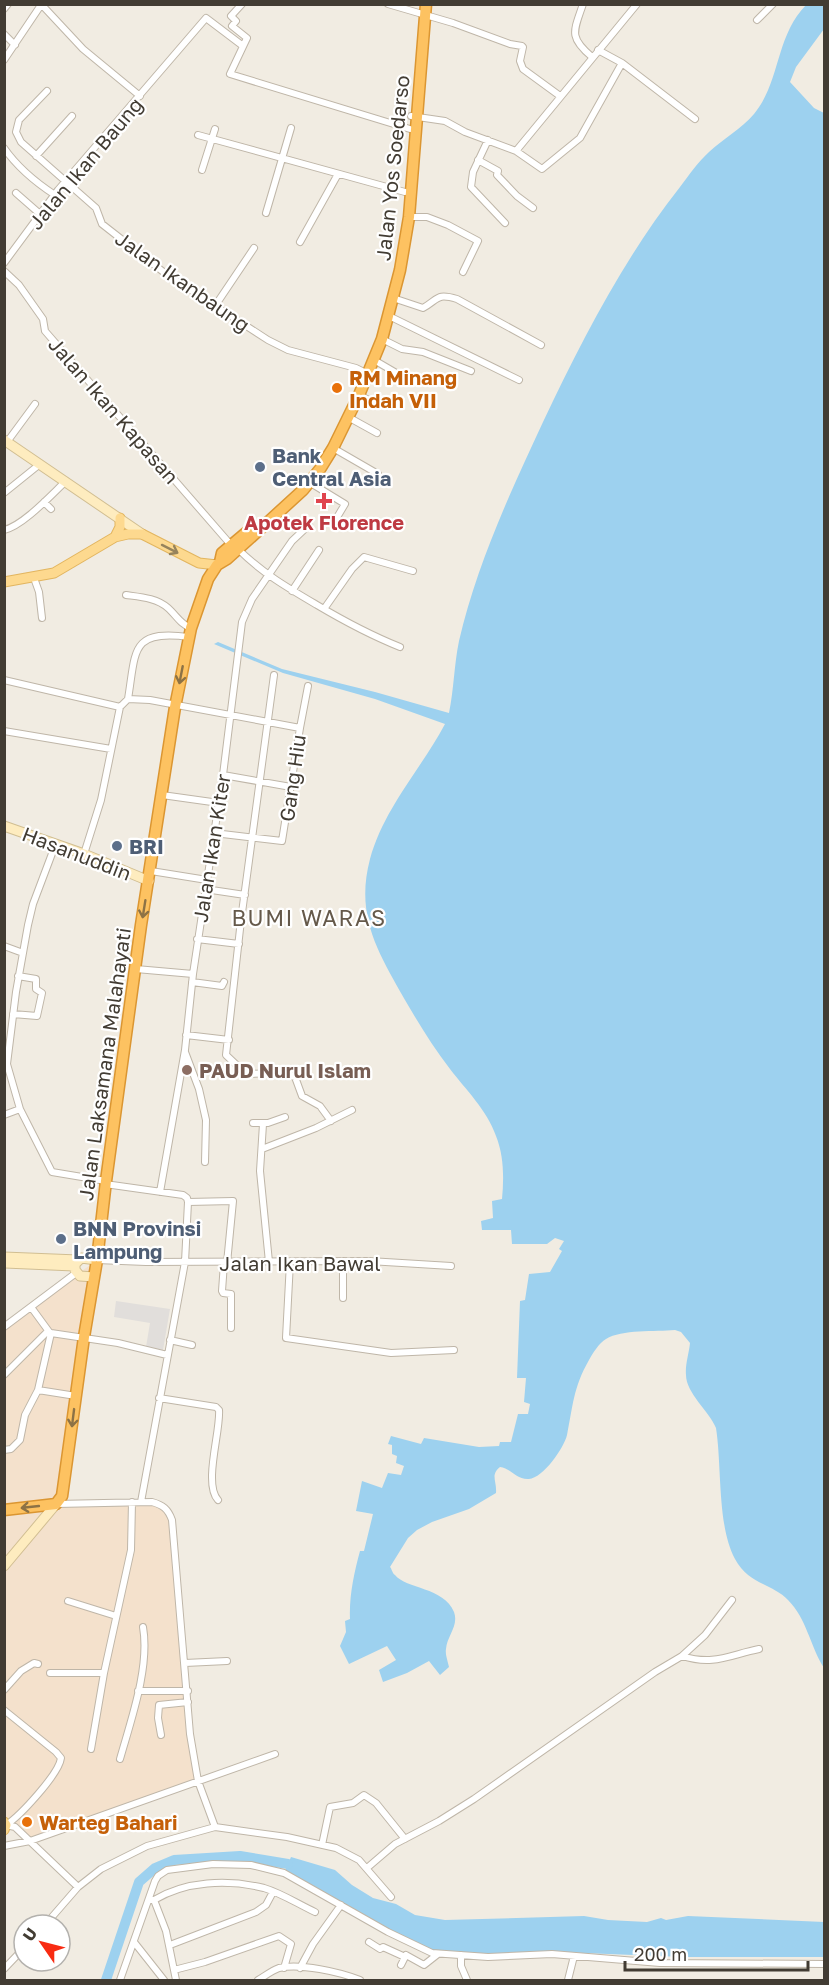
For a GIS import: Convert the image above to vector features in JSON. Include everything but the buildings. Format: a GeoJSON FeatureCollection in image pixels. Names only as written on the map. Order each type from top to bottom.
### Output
{"type":"FeatureCollection","features":[{"type":"Feature","properties":{"kind":"highway","name":"Jalan Yos Soedarso"},"geometry":{"type":"LineString","coordinates":[[208,579],[222,553],[235,547],[321,469],[358,395],[394,269],[403,218],[409,177],[422,10]]}},
{"type":"Feature","properties":{"kind":"highway","name":"Jalan Yos Soedarso"},"geometry":{"type":"LineString","coordinates":[[235,547],[315,465],[374,360],[389,316],[409,218],[410,129],[413,116]]}},
{"type":"Feature","properties":{"kind":"highway","name":"Jalan Laksamana Malahayati"},"geometry":{"type":"LineString","coordinates":[[56,1504],[62,1496],[97,1260],[136,969],[176,704],[190,633],[208,579]]}},
{"type":"Feature","properties":{"kind":"highway"},"geometry":{"type":"LineString","coordinates":[[4,1510],[56,1504]]}},
{"type":"Feature","properties":{"kind":"main road"},"geometry":{"type":"LineString","coordinates":[[115,537],[120,527],[120,518]]}},
{"type":"Feature","properties":{"kind":"main road"},"geometry":{"type":"LineString","coordinates":[[4,582],[34,578],[58,571],[115,537],[128,534],[142,534],[199,563],[218,564]]}},
{"type":"Feature","properties":{"kind":"main road"},"geometry":{"type":"LineString","coordinates":[[199,563],[208,579]]}},
{"type":"Feature","properties":{"kind":"street"},"geometry":{"type":"LineString","coordinates":[[4,9],[8,4]]}},
{"type":"Feature","properties":{"kind":"street"},"geometry":{"type":"LineString","coordinates":[[242,4],[231,16],[236,21],[232,26],[247,38],[230,74],[410,129]]}},
{"type":"Feature","properties":{"kind":"street"},"geometry":{"type":"LineString","coordinates":[[387,4],[422,10],[510,44],[522,45],[520,63],[523,69],[560,96]]}},
{"type":"Feature","properties":{"kind":"street"},"geometry":{"type":"LineString","coordinates":[[583,4],[574,30],[574,37],[578,46],[592,57]]}},
{"type":"Feature","properties":{"kind":"street"},"geometry":{"type":"LineString","coordinates":[[516,151],[637,4]]}},
{"type":"Feature","properties":{"kind":"street"},"geometry":{"type":"LineString","coordinates":[[757,20],[773,4]]}},
{"type":"Feature","properties":{"kind":"street"},"geometry":{"type":"LineString","coordinates":[[4,60],[41,5],[83,49],[140,96]]}},
{"type":"Feature","properties":{"kind":"street","name":"Jalan Ikan Baung"},"geometry":{"type":"LineString","coordinates":[[4,263],[55,195],[206,18],[243,46]]}},
{"type":"Feature","properties":{"kind":"street"},"geometry":{"type":"LineString","coordinates":[[4,34],[15,45]]}},
{"type":"Feature","properties":{"kind":"street"},"geometry":{"type":"LineString","coordinates":[[598,50],[622,63],[695,118]]}},
{"type":"Feature","properties":{"kind":"street"},"geometry":{"type":"LineString","coordinates":[[413,116],[445,121],[465,132],[516,151],[542,169],[580,138],[622,63]]}},
{"type":"Feature","properties":{"kind":"street","name":"Jalan Ikanbaung"},"geometry":{"type":"LineString","coordinates":[[47,91],[19,120],[15,129],[21,142],[96,208],[102,224],[166,274],[268,340],[288,350],[366,373]]}},
{"type":"Feature","properties":{"kind":"street"},"geometry":{"type":"LineString","coordinates":[[36,156],[72,116]]}},
{"type":"Feature","properties":{"kind":"street"},"geometry":{"type":"LineString","coordinates":[[266,213],[291,128]]}},
{"type":"Feature","properties":{"kind":"street"},"geometry":{"type":"LineString","coordinates":[[202,170],[215,129]]}},
{"type":"Feature","properties":{"kind":"street"},"geometry":{"type":"LineString","coordinates":[[198,135],[405,192]]}},
{"type":"Feature","properties":{"kind":"street"},"geometry":{"type":"LineString","coordinates":[[488,140],[478,160],[471,187],[505,223]]}},
{"type":"Feature","properties":{"kind":"street"},"geometry":{"type":"LineString","coordinates":[[4,148],[14,162],[37,183],[55,195]]}},
{"type":"Feature","properties":{"kind":"street"},"geometry":{"type":"LineString","coordinates":[[478,160],[498,171],[497,175],[508,187],[533,208]]}},
{"type":"Feature","properties":{"kind":"street"},"geometry":{"type":"LineString","coordinates":[[300,242],[338,174]]}},
{"type":"Feature","properties":{"kind":"street"},"geometry":{"type":"LineString","coordinates":[[16,193],[40,214]]}},
{"type":"Feature","properties":{"kind":"street"},"geometry":{"type":"LineString","coordinates":[[409,218],[428,217],[478,241],[463,272]]}},
{"type":"Feature","properties":{"kind":"street"},"geometry":{"type":"LineString","coordinates":[[215,306],[254,248]]}},
{"type":"Feature","properties":{"kind":"street","name":"Jalan Ikan Kapasan"},"geometry":{"type":"LineString","coordinates":[[4,271],[19,285],[43,319],[45,331],[235,547],[269,577],[341,621],[400,647]]}},
{"type":"Feature","properties":{"kind":"street"},"geometry":{"type":"LineString","coordinates":[[393,298],[423,308],[436,298],[447,296],[457,299],[541,345]]}},
{"type":"Feature","properties":{"kind":"street"},"geometry":{"type":"LineString","coordinates":[[389,316],[519,380]]}},
{"type":"Feature","properties":{"kind":"street"},"geometry":{"type":"LineString","coordinates":[[382,339],[402,349],[423,352],[471,371]]}},
{"type":"Feature","properties":{"kind":"street"},"geometry":{"type":"LineString","coordinates":[[374,360],[398,374]]}},
{"type":"Feature","properties":{"kind":"street"},"geometry":{"type":"LineString","coordinates":[[358,395],[377,404]]}},
{"type":"Feature","properties":{"kind":"street"},"geometry":{"type":"LineString","coordinates":[[35,404],[6,441],[142,534]]}},
{"type":"Feature","properties":{"kind":"street"},"geometry":{"type":"LineString","coordinates":[[348,417],[377,433]]}},
{"type":"Feature","properties":{"kind":"street"},"geometry":{"type":"LineString","coordinates":[[333,448],[378,474]]}},
{"type":"Feature","properties":{"kind":"street"},"geometry":{"type":"LineString","coordinates":[[4,493],[40,463]]}},
{"type":"Feature","properties":{"kind":"street"},"geometry":{"type":"LineString","coordinates":[[4,530],[12,528],[66,481]]}},
{"type":"Feature","properties":{"kind":"street"},"geometry":{"type":"LineString","coordinates":[[309,482],[345,504],[333,524]]}},
{"type":"Feature","properties":{"kind":"street"},"geometry":{"type":"LineString","coordinates":[[44,502],[51,510]]}},
{"type":"Feature","properties":{"kind":"street","name":"Jalan Ikan Kiter"},"geometry":{"type":"LineString","coordinates":[[160,1192],[185,1050],[192,978],[223,775],[242,622],[252,599],[292,541],[309,525]]}},
{"type":"Feature","properties":{"kind":"street"},"geometry":{"type":"LineString","coordinates":[[292,591],[319,550]]}},
{"type":"Feature","properties":{"kind":"street"},"geometry":{"type":"LineString","coordinates":[[324,609],[362,558],[413,571]]}},
{"type":"Feature","properties":{"kind":"street"},"geometry":{"type":"LineString","coordinates":[[34,578],[39,592],[42,618]]}},
{"type":"Feature","properties":{"kind":"street"},"geometry":{"type":"LineString","coordinates":[[126,595],[154,599],[167,607],[190,633]]}},
{"type":"Feature","properties":{"kind":"street"},"geometry":{"type":"LineString","coordinates":[[84,854],[101,800],[120,706],[128,699],[135,653],[140,643],[155,635],[190,633]]}},
{"type":"Feature","properties":{"kind":"street"},"geometry":{"type":"LineString","coordinates":[[274,675],[226,1055],[246,1074],[281,1073],[296,1077],[302,1096],[320,1106],[331,1121]]}},
{"type":"Feature","properties":{"kind":"street"},"geometry":{"type":"LineString","coordinates":[[4,680],[120,706]]}},
{"type":"Feature","properties":{"kind":"street","name":"Gang Hiu"},"geometry":{"type":"LineString","coordinates":[[253,838],[282,841],[308,686]]}},
{"type":"Feature","properties":{"kind":"street"},"geometry":{"type":"LineString","coordinates":[[128,699],[176,704],[300,728]]}},
{"type":"Feature","properties":{"kind":"street"},"geometry":{"type":"LineString","coordinates":[[4,730],[111,749]]}},
{"type":"Feature","properties":{"kind":"street"},"geometry":{"type":"LineString","coordinates":[[223,775],[291,787]]}},
{"type":"Feature","properties":{"kind":"street"},"geometry":{"type":"LineString","coordinates":[[162,795],[219,803]]}},
{"type":"Feature","properties":{"kind":"street","name":"Hasanuddin"},"geometry":{"type":"LineString","coordinates":[[4,826],[150,876]]}},
{"type":"Feature","properties":{"kind":"street"},"geometry":{"type":"LineString","coordinates":[[214,833],[253,838]]}},
{"type":"Feature","properties":{"kind":"street"},"geometry":{"type":"LineString","coordinates":[[56,843],[33,904],[8,1033],[6,1070],[20,1109],[52,1172],[183,1195],[188,1202],[185,1262],[141,1502]]}},
{"type":"Feature","properties":{"kind":"street"},"geometry":{"type":"LineString","coordinates":[[150,876],[207,880]]}},
{"type":"Feature","properties":{"kind":"street"},"geometry":{"type":"LineString","coordinates":[[205,888],[245,894]]}},
{"type":"Feature","properties":{"kind":"street"},"geometry":{"type":"LineString","coordinates":[[198,939],[239,944]]}},
{"type":"Feature","properties":{"kind":"street"},"geometry":{"type":"LineString","coordinates":[[4,946],[23,952]]}},
{"type":"Feature","properties":{"kind":"street"},"geometry":{"type":"LineString","coordinates":[[136,969],[192,978],[222,986],[224,982]]}},
{"type":"Feature","properties":{"kind":"street"},"geometry":{"type":"LineString","coordinates":[[13,1014],[37,1016],[42,993],[36,989],[36,979],[18,976]]}},
{"type":"Feature","properties":{"kind":"street"},"geometry":{"type":"LineString","coordinates":[[186,1035],[229,1040]]}},
{"type":"Feature","properties":{"kind":"street"},"geometry":{"type":"LineString","coordinates":[[185,1050],[206,1120],[205,1162]]}},
{"type":"Feature","properties":{"kind":"street"},"geometry":{"type":"LineString","coordinates":[[4,1115],[20,1109]]}},
{"type":"Feature","properties":{"kind":"street"},"geometry":{"type":"LineString","coordinates":[[262,1149],[352,1110]]}},
{"type":"Feature","properties":{"kind":"street"},"geometry":{"type":"LineString","coordinates":[[253,1123],[263,1124],[285,1117]]}},
{"type":"Feature","properties":{"kind":"street"},"geometry":{"type":"LineString","coordinates":[[263,1124],[261,1190],[269,1262]]}},
{"type":"Feature","properties":{"kind":"street"},"geometry":{"type":"LineString","coordinates":[[188,1202],[232,1202],[222,1291],[231,1294],[231,1328]]}},
{"type":"Feature","properties":{"kind":"street","name":"Jalan Ikan Bawal"},"geometry":{"type":"LineString","coordinates":[[4,1257],[76,1266]]}},
{"type":"Feature","properties":{"kind":"street","name":"Jalan Ikan Bawal"},"geometry":{"type":"LineString","coordinates":[[4,1263],[76,1266],[85,1258],[146,1263],[343,1262],[450,1266]]}},
{"type":"Feature","properties":{"kind":"street"},"geometry":{"type":"LineString","coordinates":[[290,1262],[286,1338],[391,1353],[454,1350]]}},
{"type":"Feature","properties":{"kind":"street"},"geometry":{"type":"LineString","coordinates":[[343,1262],[343,1298]]}},
{"type":"Feature","properties":{"kind":"street"},"geometry":{"type":"LineString","coordinates":[[4,1327],[31,1307],[76,1266]]}},
{"type":"Feature","properties":{"kind":"street","name":"Jalan Ikan Bawal"},"geometry":{"type":"LineString","coordinates":[[76,1266],[80,1276],[94,1277]]}},
{"type":"Feature","properties":{"kind":"street"},"geometry":{"type":"LineString","coordinates":[[31,1307],[50,1332],[167,1355]]}},
{"type":"Feature","properties":{"kind":"street"},"geometry":{"type":"LineString","coordinates":[[4,1375],[50,1332]]}},
{"type":"Feature","properties":{"kind":"street"},"geometry":{"type":"LineString","coordinates":[[4,1450],[11,1449],[18,1443],[25,1415],[38,1390],[50,1332]]}},
{"type":"Feature","properties":{"kind":"street"},"geometry":{"type":"LineString","coordinates":[[170,1340],[192,1345]]}},
{"type":"Feature","properties":{"kind":"street"},"geometry":{"type":"LineString","coordinates":[[38,1390],[76,1396]]}},
{"type":"Feature","properties":{"kind":"street"},"geometry":{"type":"LineString","coordinates":[[159,1398],[216,1407],[219,1410],[214,1447],[213,1486],[213,1493],[218,1500]]}},
{"type":"Feature","properties":{"kind":"street"},"geometry":{"type":"LineString","coordinates":[[91,1749],[104,1673],[131,1550],[132,1502]]}},
{"type":"Feature","properties":{"kind":"street"},"geometry":{"type":"LineString","coordinates":[[4,1566],[56,1504],[152,1502],[166,1508],[172,1520],[190,1734],[198,1781],[215,1827]]}},
{"type":"Feature","properties":{"kind":"street"},"geometry":{"type":"LineString","coordinates":[[368,1868],[395,1844],[474,1799],[655,1672],[682,1656],[705,1635],[732,1600]]}},
{"type":"Feature","properties":{"kind":"street"},"geometry":{"type":"LineString","coordinates":[[68,1601],[116,1616]]}},
{"type":"Feature","properties":{"kind":"street"},"geometry":{"type":"LineString","coordinates":[[120,1759],[138,1691],[143,1652],[143,1627]]}},
{"type":"Feature","properties":{"kind":"street"},"geometry":{"type":"LineString","coordinates":[[682,1656],[697,1661],[721,1660],[759,1649]]}},
{"type":"Feature","properties":{"kind":"street"},"geometry":{"type":"LineString","coordinates":[[185,1663],[227,1661]]}},
{"type":"Feature","properties":{"kind":"street"},"geometry":{"type":"LineString","coordinates":[[4,1690],[21,1671],[34,1663],[38,1664]]}},
{"type":"Feature","properties":{"kind":"street"},"geometry":{"type":"LineString","coordinates":[[50,1673],[104,1673]]}},
{"type":"Feature","properties":{"kind":"street"},"geometry":{"type":"LineString","coordinates":[[138,1691],[188,1690]]}},
{"type":"Feature","properties":{"kind":"street"},"geometry":{"type":"LineString","coordinates":[[161,1735],[158,1718],[159,1705],[188,1702]]}},
{"type":"Feature","properties":{"kind":"street"},"geometry":{"type":"LineString","coordinates":[[4,1710],[56,1752],[60,1758],[59,1766],[36,1795],[15,1819],[5,1826]]}},
{"type":"Feature","properties":{"kind":"street"},"geometry":{"type":"LineString","coordinates":[[4,1846],[30,1841],[275,1754]]}},
{"type":"Feature","properties":{"kind":"street"},"geometry":{"type":"LineString","coordinates":[[322,1845],[330,1807],[353,1803],[364,1795],[376,1803],[405,1839]]}},
{"type":"Feature","properties":{"kind":"street"},"geometry":{"type":"LineString","coordinates":[[5,1826],[15,1827],[78,1887]]}},
{"type":"Feature","properties":{"kind":"street"},"geometry":{"type":"LineString","coordinates":[[55,1913],[78,1887],[101,1869],[133,1852],[171,1838],[215,1827],[287,1837],[336,1848],[349,1854],[368,1868],[391,1897]]}},
{"type":"Feature","properties":{"kind":"street"},"geometry":{"type":"LineString","coordinates":[[120,1980],[151,1900],[154,1881],[158,1876],[167,1870],[223,1864],[251,1865],[284,1873],[411,1943],[438,1954],[488,1957],[552,1954],[660,1963],[825,1964]]}},
{"type":"Feature","properties":{"kind":"street"},"geometry":{"type":"LineString","coordinates":[[151,1900],[195,1885],[210,1883],[264,1888],[315,1912]]}},
{"type":"Feature","properties":{"kind":"street"},"geometry":{"type":"LineString","coordinates":[[170,1945],[256,1912],[266,1905],[273,1892]]}},
{"type":"Feature","properties":{"kind":"street"},"geometry":{"type":"LineString","coordinates":[[151,1900],[170,1945],[176,1980]]}},
{"type":"Feature","properties":{"kind":"street"},"geometry":{"type":"LineString","coordinates":[[300,1968],[313,1944],[341,1905]]}},
{"type":"Feature","properties":{"kind":"street"},"geometry":{"type":"LineString","coordinates":[[174,1970],[205,1962],[279,1935],[291,1944],[284,1968]]}},
{"type":"Feature","properties":{"kind":"street"},"geometry":{"type":"LineString","coordinates":[[134,1942],[164,1980]]}},
{"type":"Feature","properties":{"kind":"street"},"geometry":{"type":"LineString","coordinates":[[369,1942],[380,1949],[383,1947],[423,1965],[438,1954]]}},
{"type":"Feature","properties":{"kind":"street"},"geometry":{"type":"LineString","coordinates":[[401,1965],[411,1943]]}},
{"type":"Feature","properties":{"kind":"street"},"geometry":{"type":"LineString","coordinates":[[461,1955],[461,1966],[467,1980]]}},
{"type":"Feature","properties":{"kind":"street"},"geometry":{"type":"LineString","coordinates":[[568,1980],[574,1956]]}},
{"type":"Feature","properties":{"kind":"street"},"geometry":{"type":"LineString","coordinates":[[258,1980],[268,1973],[284,1968],[300,1968],[343,1973],[360,1980]]}},
{"type":"Feature","properties":{"kind":"shaded area"},"geometry":{"type":"Polygon","coordinates":[[[97,1260],[60,1504],[150,1502],[169,1512],[198,1781],[30,1841],[5,1824],[5,1327],[97,1260]]]}},
{"type":"Feature","properties":{"kind":"shaded area"},"geometry":{"type":"Polygon","coordinates":[[[116,1301],[170,1309],[163,1350],[146,1347],[150,1323],[114,1317],[116,1301]]]}},
{"type":"Feature","properties":{"kind":"water"},"geometry":{"type":"Polygon","coordinates":[[[806,5],[824,5],[824,29],[796,67],[790,82],[814,108],[824,113],[824,1668],[794,1607],[775,1590],[747,1574],[735,1559],[725,1530],[716,1428],[687,1382],[686,1371],[690,1343],[681,1332],[675,1330],[630,1332],[603,1341],[594,1351],[580,1379],[565,1441],[546,1468],[535,1477],[524,1479],[500,1467],[495,1473],[496,1493],[469,1509],[432,1522],[408,1538],[390,1567],[400,1580],[434,1593],[449,1604],[454,1612],[455,1622],[446,1651],[449,1667],[440,1675],[429,1661],[383,1682],[379,1670],[396,1660],[387,1646],[349,1664],[340,1646],[346,1632],[345,1621],[350,1619],[351,1593],[360,1551],[364,1551],[373,1514],[356,1511],[362,1481],[382,1488],[388,1473],[401,1475],[404,1466],[396,1463],[397,1456],[392,1454],[392,1445],[388,1444],[391,1436],[421,1444],[424,1438],[479,1447],[499,1446],[500,1442],[511,1442],[518,1414],[528,1414],[530,1404],[524,1402],[526,1378],[517,1378],[520,1301],[525,1300],[529,1274],[550,1272],[562,1251],[559,1249],[564,1241],[555,1238],[547,1244],[512,1244],[511,1230],[482,1230],[481,1221],[493,1218],[492,1201],[502,1199],[503,1167],[496,1136],[482,1109],[450,1069],[405,1000],[378,949],[367,916],[366,879],[376,840],[394,806],[445,724],[375,699],[283,673],[214,644],[218,642],[282,669],[449,713],[459,641],[475,584],[518,475],[573,361],[622,271],[660,214],[701,160],[749,119],[763,101],[789,31],[806,5]]]}},
{"type":"Feature","properties":{"kind":"water"},"geometry":{"type":"Polygon","coordinates":[[[291,1857],[335,1870],[352,1885],[373,1898],[396,1904],[415,1915],[445,1920],[584,1916],[647,1922],[661,1918],[666,1920],[688,1916],[824,1922],[824,1957],[683,1957],[558,1952],[475,1956],[431,1953],[285,1871],[291,1857]]]}},
{"type":"Feature","properties":{"kind":"waterway"},"geometry":{"type":"LineString","coordinates":[[106,1980],[139,1882],[155,1868],[174,1860],[240,1856],[288,1864]]}},
{"type":"Feature","properties":{"kind":"place","name":"RM Minang Indah VII"},"geometry":{"type":"Point","coordinates":[337,388]}},
{"type":"Feature","properties":{"kind":"place","name":"Bank Central Asia"},"geometry":{"type":"Point","coordinates":[260,467]}},
{"type":"Feature","properties":{"kind":"place","name":"Apotek Florence"},"geometry":{"type":"Point","coordinates":[324,501]}},
{"type":"Feature","properties":{"kind":"place","name":"BRI"},"geometry":{"type":"Point","coordinates":[117,846]}},
{"type":"Feature","properties":{"kind":"place","name":"PAUD Nurul Islam"},"geometry":{"type":"Point","coordinates":[187,1070]}},
{"type":"Feature","properties":{"kind":"place","name":"BNN Provinsi Lampung"},"geometry":{"type":"Point","coordinates":[61,1239]}},
{"type":"Feature","properties":{"kind":"place","name":"Warteg Bahari"},"geometry":{"type":"Point","coordinates":[27,1822]}},
{"type":"Feature","properties":{"kind":"district","name":"BUMI WARAS"},"geometry":{"type":"Point","coordinates":[309,917]}}]}
